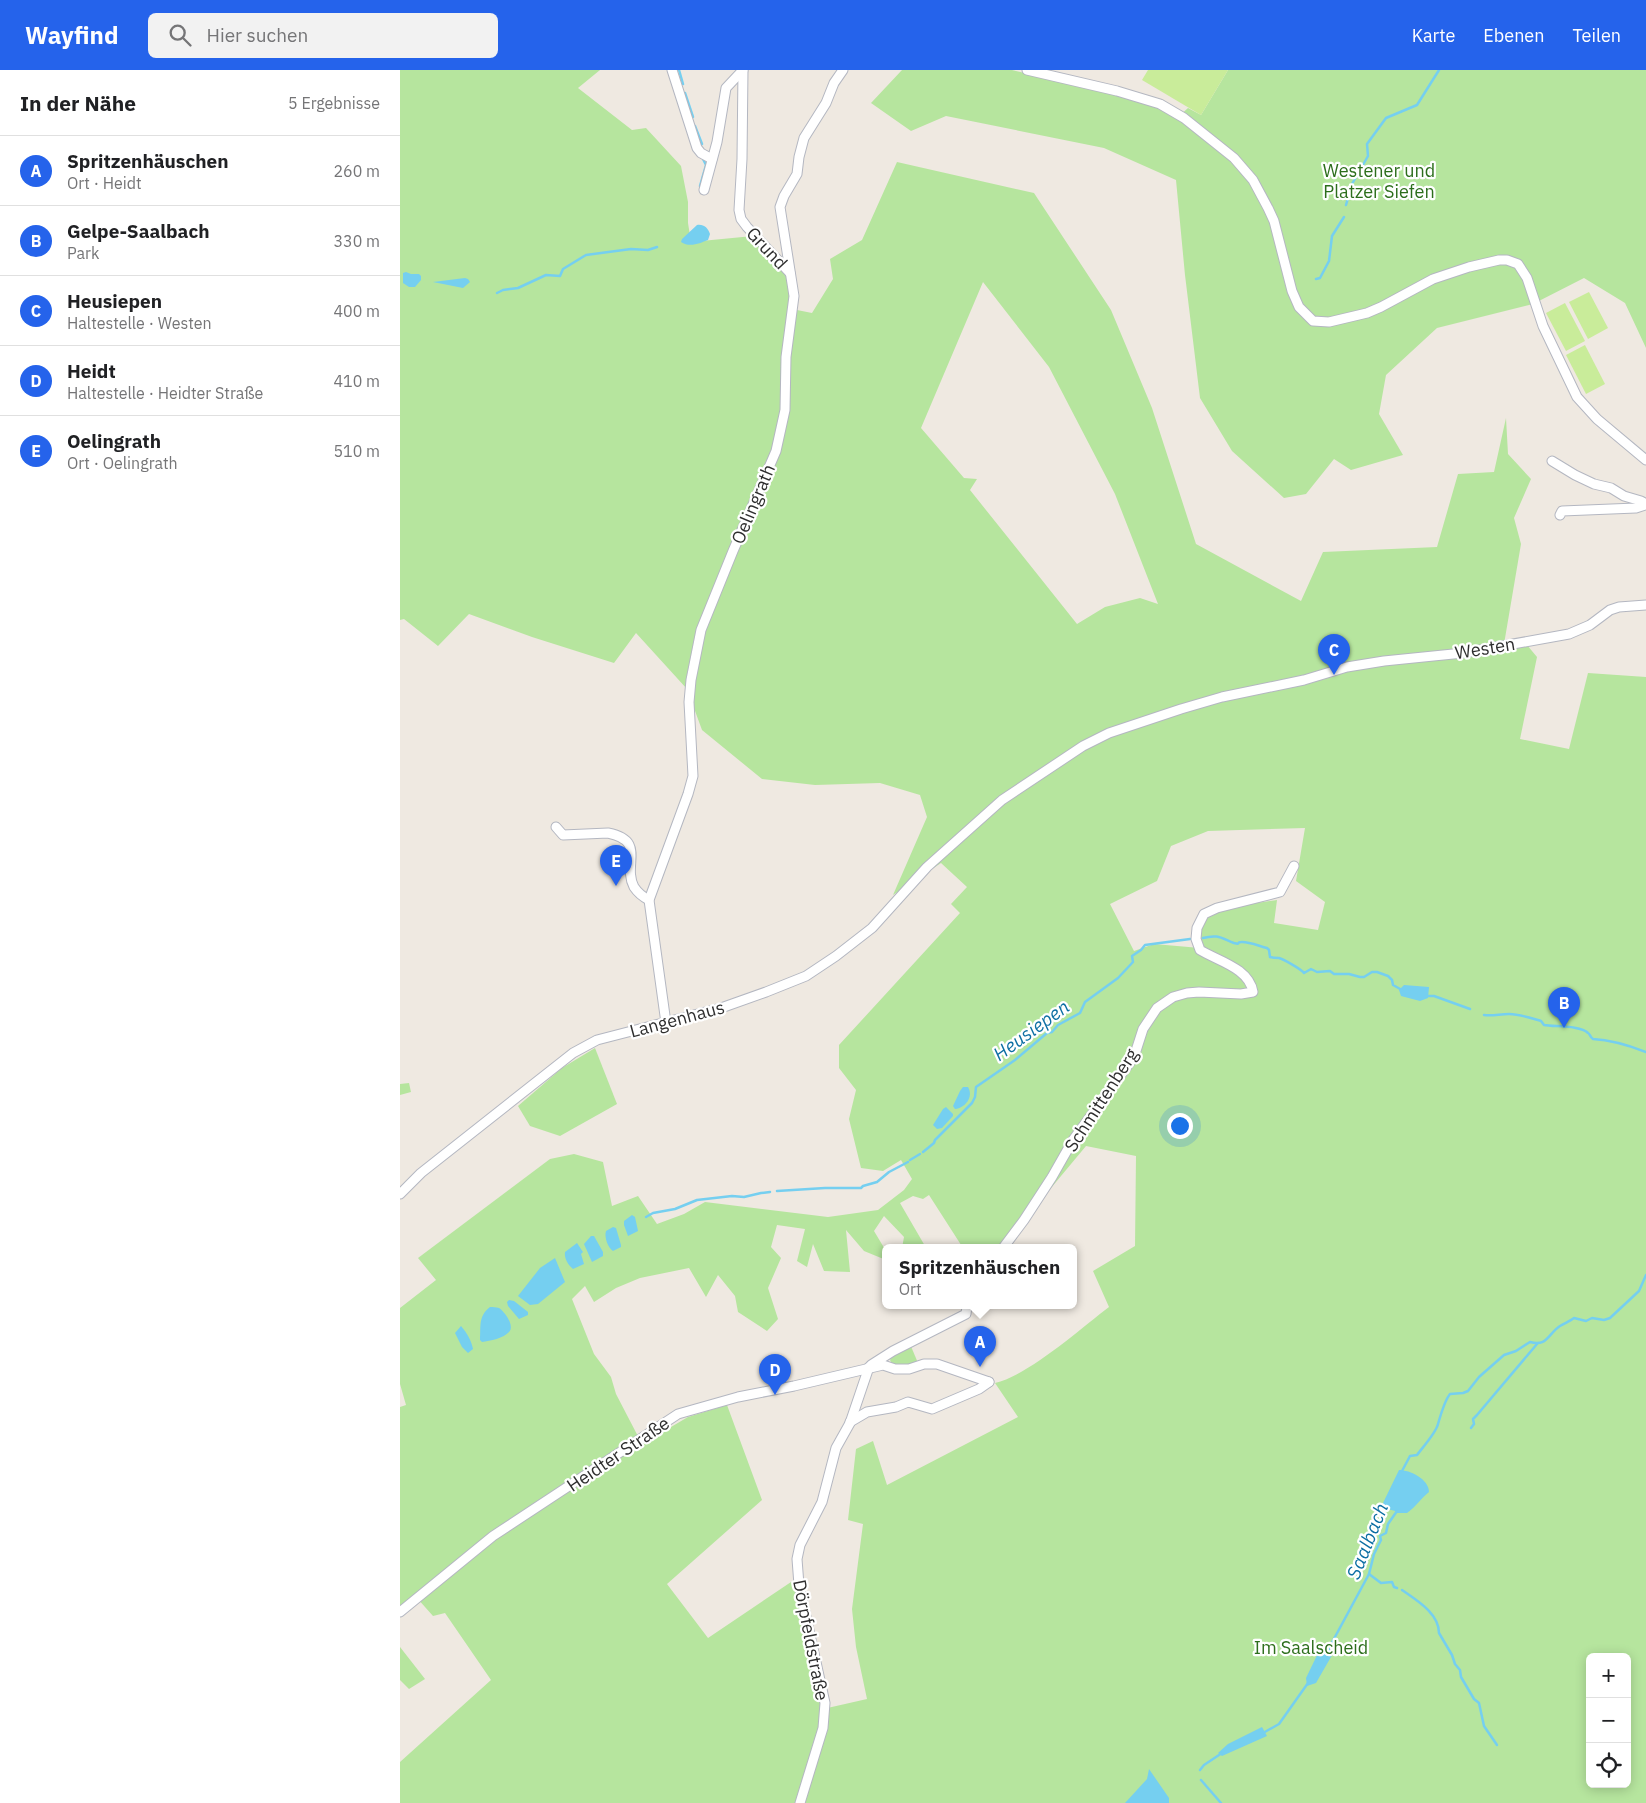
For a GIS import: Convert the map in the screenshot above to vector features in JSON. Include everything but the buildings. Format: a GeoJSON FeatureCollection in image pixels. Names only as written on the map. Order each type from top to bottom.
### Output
{"type":"FeatureCollection","features":[{"type":"Feature","properties":{"kind":"street"},"geometry":{"type":"LineString","coordinates":[[672,70],[697,148],[701,153],[712,158]]}},
{"type":"Feature","properties":{"kind":"street","name":"Grund"},"geometry":{"type":"LineString","coordinates":[[704,190],[717,142],[726,88],[743,70]]}},
{"type":"Feature","properties":{"kind":"street","name":"Grund"},"geometry":{"type":"LineString","coordinates":[[743,70],[742,159],[739,210],[741,219],[790,273],[794,296],[786,357],[787,393],[782,425]]}},
{"type":"Feature","properties":{"kind":"street"},"geometry":{"type":"LineString","coordinates":[[790,273],[780,207],[797,174],[804,138],[826,103],[834,83],[843,70]]}},
{"type":"Feature","properties":{"kind":"street"},"geometry":{"type":"LineString","coordinates":[[1027,70],[1117,91],[1160,104],[1177,113],[1234,158],[1253,180],[1274,221],[1298,307],[1313,321],[1329,322],[1367,313],[1433,279],[1469,266],[1499,260],[1513,262],[1522,269],[1527,278],[1538,310],[1577,398],[1597,419],[1646,460]]}},
{"type":"Feature","properties":{"kind":"street","name":"Oelingrath"},"geometry":{"type":"LineString","coordinates":[[666,1023],[649,900],[688,794],[692,776],[690,680],[701,630],[732,551],[776,451],[782,425]]}},
{"type":"Feature","properties":{"kind":"street"},"geometry":{"type":"LineString","coordinates":[[1552,461],[1594,484],[1611,488],[1624,496],[1641,501],[1646,505]]}},
{"type":"Feature","properties":{"kind":"street"},"geometry":{"type":"LineString","coordinates":[[1560,515],[1562,511],[1636,508],[1646,505]]}},
{"type":"Feature","properties":{"kind":"street","name":"Westen"},"geometry":{"type":"LineString","coordinates":[[951,844],[1002,800],[1083,746],[1104,735],[1128,726],[1214,700],[1318,676],[1360,664],[1463,653],[1569,634],[1590,625],[1610,610],[1619,607],[1646,605]]}},
{"type":"Feature","properties":{"kind":"street"},"geometry":{"type":"LineString","coordinates":[[556,827],[563,836],[608,833],[615,834],[628,842],[631,848],[632,882],[640,895],[649,900]]}},
{"type":"Feature","properties":{"kind":"street","name":"Langenhaus"},"geometry":{"type":"LineString","coordinates":[[400,1194],[421,1172],[573,1053],[597,1040],[666,1023],[738,1002],[806,976],[854,943],[872,928],[951,844]]}},
{"type":"Feature","properties":{"kind":"street","name":"Schmittenberg"},"geometry":{"type":"LineString","coordinates":[[1006,1244],[1029,1213],[1073,1140],[1134,1058],[1143,1029],[1157,1008],[1173,997],[1187,993],[1241,994],[1253,992],[1251,983],[1246,977],[1200,950],[1196,939],[1198,928],[1204,914],[1217,908],[1280,892],[1294,866]]}},
{"type":"Feature","properties":{"kind":"street"},"geometry":{"type":"LineString","coordinates":[[869,1367],[893,1350],[966,1310]]}},
{"type":"Feature","properties":{"kind":"street"},"geometry":{"type":"LineString","coordinates":[[850,1423],[859,1415],[867,1412],[896,1407],[908,1402],[932,1409],[979,1389],[989,1382],[937,1364],[924,1364],[909,1369],[895,1369],[883,1364],[869,1367]]}},
{"type":"Feature","properties":{"kind":"street","name":"Dörpfeldstraße"},"geometry":{"type":"LineString","coordinates":[[800,1803],[823,1728],[826,1703],[799,1586],[797,1560],[800,1545],[822,1502],[836,1448],[850,1423],[869,1367]]}},
{"type":"Feature","properties":{"kind":"street","name":"Heidter Straße"},"geometry":{"type":"LineString","coordinates":[[400,1612],[493,1536],[678,1414],[738,1397],[794,1386],[869,1367]]}},
{"type":"Feature","properties":{"kind":"green space","name":"Im Saalscheid"},"geometry":{"type":"Polygon","coordinates":[[[400,70],[600,70],[578,88],[632,130],[646,128],[681,166],[688,202],[688,223],[691,242],[753,236],[787,272],[789,309],[781,364],[782,394],[789,399],[790,360],[797,310],[812,313],[833,279],[830,259],[862,240],[897,162],[1034,193],[1111,310],[1152,408],[1196,544],[1301,601],[1323,552],[1437,547],[1458,474],[1494,472],[1506,418],[1508,454],[1531,479],[1514,518],[1521,544],[1503,650],[1527,645],[1537,657],[1520,739],[1569,749],[1588,673],[1646,677],[1646,1803],[400,1803],[400,1762],[491,1680],[445,1613],[433,1616],[417,1598],[400,1610],[400,1407],[406,1405],[400,1384],[400,1308],[436,1280],[418,1258],[550,1159],[574,1154],[603,1162],[612,1206],[638,1196],[657,1224],[684,1214],[705,1202],[828,1217],[878,1210],[904,1190],[912,1179],[901,1160],[883,1171],[861,1168],[849,1119],[856,1090],[839,1068],[839,1045],[960,913],[951,904],[967,887],[941,863],[893,895],[927,817],[920,795],[880,783],[815,785],[762,779],[702,730],[687,689],[636,633],[614,663],[532,637],[469,614],[438,646],[404,619],[400,620],[400,70]],[[983,282],[921,428],[964,478],[977,479],[970,490],[1077,624],[1105,607],[1140,598],[1158,604],[1115,494],[1049,367],[983,282]],[[1305,828],[1208,831],[1171,846],[1157,881],[1110,904],[1134,951],[1154,944],[1200,948],[1201,930],[1203,924],[1210,916],[1238,906],[1277,900],[1274,923],[1318,930],[1325,902],[1296,881],[1305,828]],[[1086,1146],[1004,1244],[960,1244],[929,1195],[923,1199],[913,1196],[900,1203],[924,1244],[903,1244],[904,1237],[884,1216],[874,1231],[882,1244],[882,1258],[864,1251],[846,1230],[850,1272],[824,1271],[813,1244],[807,1267],[797,1261],[805,1229],[777,1225],[771,1247],[781,1258],[768,1288],[778,1319],[767,1331],[738,1312],[735,1296],[718,1275],[706,1297],[689,1268],[640,1278],[616,1288],[594,1302],[585,1286],[572,1299],[594,1354],[611,1377],[616,1394],[642,1444],[688,1417],[727,1405],[762,1500],[667,1584],[708,1638],[794,1580],[823,1709],[867,1699],[856,1647],[852,1609],[863,1524],[848,1520],[856,1449],[873,1441],[887,1485],[1018,1417],[995,1383],[1023,1371],[1038,1361],[1109,1307],[1093,1271],[1135,1246],[1136,1156],[1086,1146]]]}},
{"type":"Feature","properties":{"kind":"green space","name":"Westener und Platzer Siefen"},"geometry":{"type":"Polygon","coordinates":[[[902,70],[1012,70],[1133,98],[1161,107],[1177,118],[1188,108],[1201,115],[1228,70],[1646,70],[1646,348],[1625,303],[1584,278],[1533,304],[1437,328],[1386,375],[1379,414],[1403,455],[1351,470],[1334,459],[1306,494],[1284,498],[1232,451],[1200,398],[1176,180],[1104,148],[946,116],[911,131],[871,103],[902,70]]]}},
{"type":"Feature","properties":{"kind":"green space"},"geometry":{"type":"Polygon","coordinates":[[[1148,70],[1228,70],[1201,115],[1142,80],[1148,70]]]}},
{"type":"Feature","properties":{"kind":"green space"},"geometry":{"type":"Polygon","coordinates":[[[1589,292],[1608,328],[1588,339],[1569,302],[1589,292]]]}},
{"type":"Feature","properties":{"kind":"green space"},"geometry":{"type":"Polygon","coordinates":[[[1565,303],[1585,341],[1566,351],[1546,313],[1565,303]]]}},
{"type":"Feature","properties":{"kind":"green space"},"geometry":{"type":"Polygon","coordinates":[[[1585,345],[1605,384],[1586,394],[1566,355],[1585,345]]]}},
{"type":"Feature","properties":{"kind":"green space"},"geometry":{"type":"Polygon","coordinates":[[[595,1048],[617,1104],[560,1136],[530,1126],[518,1106],[562,1068],[595,1048]]]}},
{"type":"Feature","properties":{"kind":"green space"},"geometry":{"type":"Polygon","coordinates":[[[409,1083],[411,1092],[400,1095],[400,1084],[409,1083]]]}},
{"type":"Feature","properties":{"kind":"green space"},"geometry":{"type":"Polygon","coordinates":[[[910,1344],[918,1363],[906,1367],[892,1364],[890,1360],[892,1356],[910,1344]]]}},
{"type":"Feature","properties":{"kind":"green space"},"geometry":{"type":"Polygon","coordinates":[[[400,1647],[425,1679],[409,1689],[400,1680],[400,1647]]]}},
{"type":"Feature","properties":{"kind":"water"},"geometry":{"type":"Polygon","coordinates":[[[697,225],[704,226],[708,230],[710,234],[708,240],[691,245],[681,242],[682,239],[697,225]]]}},
{"type":"Feature","properties":{"kind":"water"},"geometry":{"type":"Polygon","coordinates":[[[403,273],[421,276],[421,280],[415,287],[409,287],[403,283],[403,273]]]}},
{"type":"Feature","properties":{"kind":"water"},"geometry":{"type":"Polygon","coordinates":[[[465,278],[470,282],[463,288],[433,282],[465,278]]]}},
{"type":"Feature","properties":{"kind":"water"},"geometry":{"type":"Polygon","coordinates":[[[1404,985],[1429,987],[1428,998],[1420,1001],[1401,996],[1399,990],[1404,985]]]}},
{"type":"Feature","properties":{"kind":"water"},"geometry":{"type":"Polygon","coordinates":[[[963,1087],[968,1087],[970,1091],[968,1101],[962,1107],[955,1109],[953,1106],[963,1087]]]}},
{"type":"Feature","properties":{"kind":"water"},"geometry":{"type":"Polygon","coordinates":[[[946,1107],[953,1116],[942,1128],[937,1129],[933,1125],[946,1107]]]}},
{"type":"Feature","properties":{"kind":"water"},"geometry":{"type":"Polygon","coordinates":[[[632,1215],[635,1217],[638,1231],[628,1236],[624,1221],[632,1215]]]}},
{"type":"Feature","properties":{"kind":"water"},"geometry":{"type":"Polygon","coordinates":[[[613,1227],[616,1228],[621,1247],[613,1251],[608,1245],[606,1231],[613,1227]]]}},
{"type":"Feature","properties":{"kind":"water"},"geometry":{"type":"Polygon","coordinates":[[[591,1236],[594,1236],[603,1252],[603,1256],[592,1262],[584,1244],[591,1236]]]}},
{"type":"Feature","properties":{"kind":"water"},"geometry":{"type":"Polygon","coordinates":[[[577,1243],[583,1252],[581,1254],[584,1264],[573,1269],[565,1257],[565,1252],[577,1243]]]}},
{"type":"Feature","properties":{"kind":"water"},"geometry":{"type":"Polygon","coordinates":[[[555,1258],[565,1282],[538,1304],[530,1305],[518,1296],[540,1268],[555,1258]]]}},
{"type":"Feature","properties":{"kind":"water"},"geometry":{"type":"Polygon","coordinates":[[[509,1300],[514,1301],[528,1312],[528,1315],[519,1319],[508,1306],[507,1302],[509,1300]]]}},
{"type":"Feature","properties":{"kind":"water"},"geometry":{"type":"Polygon","coordinates":[[[490,1307],[499,1308],[504,1313],[509,1319],[511,1329],[500,1338],[482,1342],[480,1340],[481,1322],[486,1310],[490,1307]]]}},
{"type":"Feature","properties":{"kind":"water"},"geometry":{"type":"Polygon","coordinates":[[[461,1326],[473,1349],[468,1353],[462,1347],[455,1333],[461,1326]]]}},
{"type":"Feature","properties":{"kind":"water"},"geometry":{"type":"Polygon","coordinates":[[[1399,1470],[1418,1476],[1426,1483],[1429,1492],[1407,1513],[1396,1513],[1384,1508],[1383,1503],[1399,1470]]]}},
{"type":"Feature","properties":{"kind":"water"},"geometry":{"type":"Polygon","coordinates":[[[1326,1644],[1334,1647],[1335,1650],[1316,1683],[1307,1686],[1306,1678],[1322,1645],[1326,1644]]]}},
{"type":"Feature","properties":{"kind":"water"},"geometry":{"type":"Polygon","coordinates":[[[1262,1727],[1267,1736],[1222,1756],[1218,1753],[1228,1744],[1262,1727]]]}},
{"type":"Feature","properties":{"kind":"water"},"geometry":{"type":"Polygon","coordinates":[[[1149,1769],[1169,1798],[1169,1803],[1125,1803],[1147,1779],[1149,1769]]]}},
{"type":"Feature","properties":{"kind":"waterway"},"geometry":{"type":"LineString","coordinates":[[679,70],[683,84]]}},
{"type":"Feature","properties":{"kind":"waterway"},"geometry":{"type":"LineString","coordinates":[[1346,205],[1352,184],[1368,156],[1367,144],[1386,118],[1417,105],[1439,70]]}},
{"type":"Feature","properties":{"kind":"waterway"},"geometry":{"type":"LineString","coordinates":[[685,93],[693,117]]}},
{"type":"Feature","properties":{"kind":"waterway"},"geometry":{"type":"LineString","coordinates":[[695,126],[702,144]]}},
{"type":"Feature","properties":{"kind":"waterway"},"geometry":{"type":"LineString","coordinates":[[700,186],[706,165],[703,159]]}},
{"type":"Feature","properties":{"kind":"waterway"},"geometry":{"type":"LineString","coordinates":[[1316,279],[1320,278],[1329,261],[1332,236],[1344,217]]}},
{"type":"Feature","properties":{"kind":"waterway"},"geometry":{"type":"LineString","coordinates":[[497,293],[503,290],[518,288],[546,275],[560,276],[563,269],[586,255],[631,249],[648,250],[657,247]]}},
{"type":"Feature","properties":{"kind":"waterway","name":"Heusiepen"},"geometry":{"type":"LineString","coordinates":[[1203,938],[1216,937],[1236,944],[1245,942],[1267,948],[1270,957],[1284,960],[1304,973],[1311,969],[1317,972],[1330,971],[1334,974],[1364,977],[1372,972],[1377,972],[1388,976],[1392,980],[1393,985],[1402,990]]}},
{"type":"Feature","properties":{"kind":"waterway","name":"Heusiepen"},"geometry":{"type":"LineString","coordinates":[[923,1152],[972,1103],[976,1087],[1015,1060],[1047,1033],[1052,1032],[1058,1025],[1080,1013],[1085,1002],[1118,978],[1133,962],[1132,956],[1145,945],[1190,939]]}},
{"type":"Feature","properties":{"kind":"waterway","name":"Heusiepen"},"geometry":{"type":"LineString","coordinates":[[1425,996],[1434,996],[1470,1009]]}},
{"type":"Feature","properties":{"kind":"waterway","name":"Heusiepen"},"geometry":{"type":"LineString","coordinates":[[1484,1015],[1509,1014],[1525,1016],[1541,1021],[1544,1025],[1584,1030],[1593,1039],[1620,1043],[1646,1052]]}},
{"type":"Feature","properties":{"kind":"waterway","name":"Heusiepen"},"geometry":{"type":"LineString","coordinates":[[910,1160],[920,1154]]}},
{"type":"Feature","properties":{"kind":"waterway","name":"Heusiepen"},"geometry":{"type":"LineString","coordinates":[[777,1191],[861,1188],[877,1182],[889,1172],[908,1162]]}},
{"type":"Feature","properties":{"kind":"waterway","name":"Heusiepen"},"geometry":{"type":"LineString","coordinates":[[646,1217],[653,1213],[675,1209],[697,1200],[732,1196],[744,1197],[770,1192]]}},
{"type":"Feature","properties":{"kind":"waterway","name":"Saalbach"},"geometry":{"type":"LineString","coordinates":[[1402,1471],[1410,1456],[1417,1455],[1435,1432],[1450,1394],[1468,1391],[1479,1377],[1504,1355],[1516,1351],[1530,1342],[1540,1343],[1544,1341],[1556,1329],[1574,1318],[1586,1321],[1592,1318],[1604,1320],[1610,1318],[1639,1291],[1646,1275]]}},
{"type":"Feature","properties":{"kind":"waterway"},"geometry":{"type":"LineString","coordinates":[[1471,1428],[1474,1424],[1473,1419],[1537,1344]]}},
{"type":"Feature","properties":{"kind":"waterway","name":"Saalbach"},"geometry":{"type":"LineString","coordinates":[[1329,1648],[1369,1574],[1374,1554],[1381,1540],[1380,1536],[1386,1533],[1388,1524],[1397,1511]]}},
{"type":"Feature","properties":{"kind":"waterway"},"geometry":{"type":"LineString","coordinates":[[1369,1574],[1381,1583],[1392,1582],[1394,1587],[1397,1588]]}},
{"type":"Feature","properties":{"kind":"waterway"},"geometry":{"type":"LineString","coordinates":[[1402,1590],[1426,1608],[1435,1619],[1439,1633],[1460,1670],[1461,1677],[1474,1699],[1479,1703],[1484,1726],[1497,1745]]}},
{"type":"Feature","properties":{"kind":"waterway","name":"Saalbach"},"geometry":{"type":"LineString","coordinates":[[1263,1733],[1279,1724],[1308,1683]]}},
{"type":"Feature","properties":{"kind":"waterway","name":"Saalbach"},"geometry":{"type":"LineString","coordinates":[[1200,1770],[1204,1765],[1222,1753]]}},
{"type":"Feature","properties":{"kind":"waterway"},"geometry":{"type":"LineString","coordinates":[[1201,1780],[1221,1803]]}},
{"type":"Feature","properties":{"kind":"place","name":"Heusiepen"},"geometry":{"type":"Point","coordinates":[1334,675]}},
{"type":"Feature","properties":{"kind":"place","name":"Oelingrath"},"geometry":{"type":"Point","coordinates":[616,886]}},
{"type":"Feature","properties":{"kind":"place","name":"Gelpe-Saalbach"},"geometry":{"type":"Point","coordinates":[1564,1028]}},
{"type":"Feature","properties":{"kind":"place","name":"Spritzenhäuschen"},"geometry":{"type":"Point","coordinates":[980,1367]}},
{"type":"Feature","properties":{"kind":"place","name":"Heidt"},"geometry":{"type":"Point","coordinates":[775,1395]}}]}
